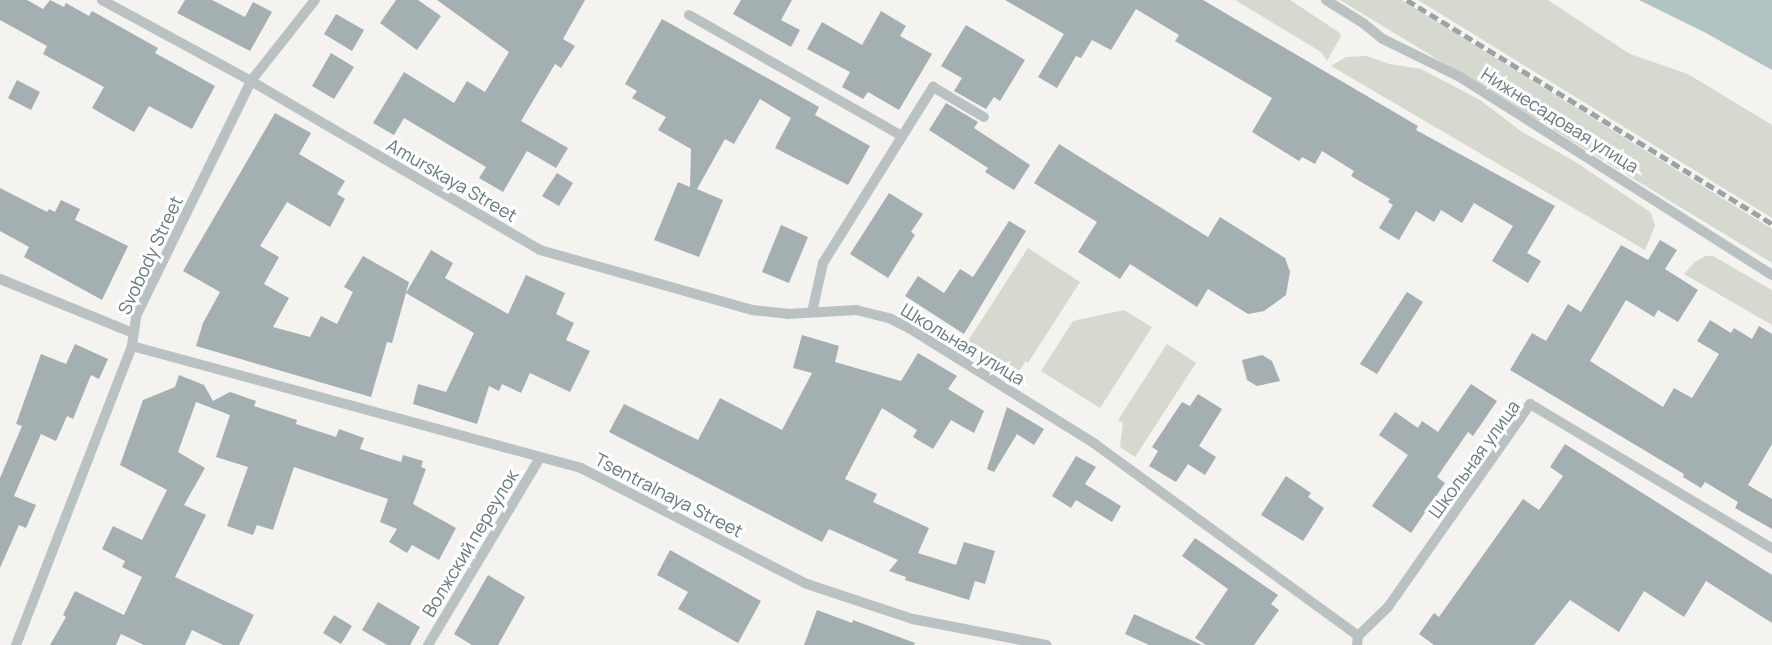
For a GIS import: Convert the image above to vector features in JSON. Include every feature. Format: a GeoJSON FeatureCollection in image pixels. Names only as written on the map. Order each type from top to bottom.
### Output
{"type":"FeatureCollection","features":[{"type":"Feature","properties":{"kind":"street","name":"Amurskaya Street"},"geometry":{"type":"LineString","coordinates":[[102,0],[251,81],[540,250],[752,310],[788,314],[812,312]]}},
{"type":"Feature","properties":{"kind":"street","name":"Svobody Street"},"geometry":{"type":"LineString","coordinates":[[16,645],[132,346],[136,316],[251,81],[315,0]]}},
{"type":"Feature","properties":{"kind":"street","name":"Нижнесадовая улица"},"geometry":{"type":"LineString","coordinates":[[1326,0],[1383,39],[1460,77],[1772,275]]}},
{"type":"Feature","properties":{"kind":"street"},"geometry":{"type":"LineString","coordinates":[[689,15],[902,136]]}},
{"type":"Feature","properties":{"kind":"street"},"geometry":{"type":"LineString","coordinates":[[812,312],[823,263],[933,87],[984,117]]}},
{"type":"Feature","properties":{"kind":"street"},"geometry":{"type":"LineString","coordinates":[[0,279],[133,333]]}},
{"type":"Feature","properties":{"kind":"street","name":"Школьная улица"},"geometry":{"type":"LineString","coordinates":[[812,312],[856,310],[891,319],[909,327],[1095,444],[1358,640],[1388,607],[1530,404],[1772,548]]}},
{"type":"Feature","properties":{"kind":"street","name":"Tsentralnaya Street"},"geometry":{"type":"LineString","coordinates":[[132,346],[581,468],[807,584],[913,619],[1047,645]]}},
{"type":"Feature","properties":{"kind":"street","name":"Волжский переулок"},"geometry":{"type":"LineString","coordinates":[[428,645],[540,458]]}},
{"type":"Feature","properties":{"kind":"shaded area"},"geometry":{"type":"Polygon","coordinates":[[[1235,0],[1290,0],[1340,33],[1341,36],[1327,61],[1321,52],[1235,0]]]}},
{"type":"Feature","properties":{"kind":"shaded area"},"geometry":{"type":"Polygon","coordinates":[[[1340,0],[1402,0],[1772,229],[1772,263],[1340,0]]]}},
{"type":"Feature","properties":{"kind":"shaded area"},"geometry":{"type":"Polygon","coordinates":[[[1418,0],[1548,0],[1630,54],[1688,74],[1772,125],[1772,218],[1418,0]]]}},
{"type":"Feature","properties":{"kind":"shaded area"},"geometry":{"type":"Polygon","coordinates":[[[1639,0],[1772,0],[1772,70],[1706,33],[1639,0]]]}},
{"type":"Feature","properties":{"kind":"shaded area"},"geometry":{"type":"Polygon","coordinates":[[[1367,56],[1389,64],[1421,69],[1480,100],[1522,132],[1574,161],[1646,209],[1651,213],[1655,226],[1645,250],[1331,66],[1346,57],[1367,56]]]}},
{"type":"Feature","properties":{"kind":"shaded area"},"geometry":{"type":"Polygon","coordinates":[[[1028,248],[1080,282],[1028,363],[1026,361],[1019,371],[1011,373],[966,344],[1028,248]]]}},
{"type":"Feature","properties":{"kind":"shaded area"},"geometry":{"type":"Polygon","coordinates":[[[1706,256],[1713,256],[1772,290],[1772,325],[1684,274],[1696,261],[1706,256]]]}},
{"type":"Feature","properties":{"kind":"shaded area"},"geometry":{"type":"Polygon","coordinates":[[[1124,310],[1152,327],[1100,408],[1041,371],[1073,321],[1124,310]]]}},
{"type":"Feature","properties":{"kind":"shaded area"},"geometry":{"type":"Polygon","coordinates":[[[1167,344],[1196,363],[1135,457],[1120,447],[1123,423],[1118,420],[1167,344]]]}},
{"type":"Feature","properties":{"kind":"building"},"geometry":{"type":"Polygon","coordinates":[[[0,0],[27,0],[43,9],[50,0],[64,7],[66,3],[89,16],[92,11],[158,48],[155,53],[215,86],[192,129],[149,106],[134,132],[92,108],[104,87],[43,54],[47,46],[0,20],[0,0]]]}},
{"type":"Feature","properties":{"kind":"building"},"geometry":{"type":"Polygon","coordinates":[[[185,0],[212,0],[245,17],[253,2],[272,12],[250,51],[177,13],[185,0]]]}},
{"type":"Feature","properties":{"kind":"building"},"geometry":{"type":"Polygon","coordinates":[[[396,0],[418,0],[441,16],[417,50],[380,23],[396,0]]]}},
{"type":"Feature","properties":{"kind":"building"},"geometry":{"type":"Polygon","coordinates":[[[437,0],[585,0],[563,39],[575,46],[561,68],[555,64],[521,121],[568,148],[556,168],[527,151],[503,192],[479,178],[486,167],[404,118],[394,135],[373,123],[404,72],[454,103],[467,81],[485,92],[509,52],[437,0]]]}},
{"type":"Feature","properties":{"kind":"building"},"geometry":{"type":"Polygon","coordinates":[[[741,0],[792,0],[781,20],[800,30],[791,47],[733,14],[741,0]]]}},
{"type":"Feature","properties":{"kind":"building"},"geometry":{"type":"Polygon","coordinates":[[[1005,0],[1203,0],[1418,126],[1416,130],[1555,206],[1527,253],[1541,261],[1528,283],[1492,261],[1513,226],[1474,203],[1462,223],[1441,210],[1434,222],[1416,211],[1399,240],[1379,228],[1393,205],[1388,202],[1390,199],[1351,176],[1354,171],[1322,151],[1315,164],[1302,157],[1299,161],[1252,132],[1272,98],[1175,41],[1179,35],[1136,9],[1111,50],[1092,40],[1081,58],[1076,56],[1057,88],[1038,77],[1064,34],[1005,0]]]}},
{"type":"Feature","properties":{"kind":"building"},"geometry":{"type":"Polygon","coordinates":[[[881,11],[906,26],[900,36],[932,54],[899,110],[868,92],[863,99],[842,87],[850,72],[807,49],[822,22],[862,45],[881,11]]]}},
{"type":"Feature","properties":{"kind":"building"},"geometry":{"type":"Polygon","coordinates":[[[336,14],[364,30],[352,51],[324,34],[336,14]]]}},
{"type":"Feature","properties":{"kind":"building"},"geometry":{"type":"Polygon","coordinates":[[[662,19],[819,107],[815,115],[870,146],[848,185],[775,148],[791,118],[760,99],[734,144],[725,139],[697,189],[723,200],[699,257],[654,240],[678,182],[690,187],[691,149],[658,130],[666,117],[632,98],[637,91],[625,84],[662,19]]]}},
{"type":"Feature","properties":{"kind":"building"},"geometry":{"type":"Polygon","coordinates":[[[966,25],[1025,60],[1000,101],[994,97],[986,109],[954,91],[962,78],[941,66],[966,25]]]}},
{"type":"Feature","properties":{"kind":"building"},"geometry":{"type":"Polygon","coordinates":[[[331,53],[354,67],[334,99],[312,86],[331,53]]]}},
{"type":"Feature","properties":{"kind":"building"},"geometry":{"type":"Polygon","coordinates":[[[17,80],[40,92],[31,110],[8,98],[17,80]]]}},
{"type":"Feature","properties":{"kind":"building"},"geometry":{"type":"Polygon","coordinates":[[[946,103],[978,122],[974,128],[1030,165],[1014,190],[985,172],[988,168],[929,130],[946,103]]]}},
{"type":"Feature","properties":{"kind":"building"},"geometry":{"type":"Polygon","coordinates":[[[275,113],[311,133],[299,154],[345,181],[337,194],[345,199],[330,227],[287,202],[260,246],[279,257],[264,284],[289,298],[273,327],[310,337],[321,316],[337,324],[353,292],[344,287],[363,256],[409,282],[392,343],[387,342],[371,397],[196,346],[203,323],[220,292],[183,271],[275,113]]]}},
{"type":"Feature","properties":{"kind":"building"},"geometry":{"type":"Polygon","coordinates":[[[1059,144],[1208,237],[1220,217],[1285,258],[1290,272],[1286,295],[1264,311],[1248,314],[1208,289],[1197,307],[1130,264],[1120,279],[1078,252],[1097,222],[1034,183],[1059,144]]]}},
{"type":"Feature","properties":{"kind":"building"},"geometry":{"type":"Polygon","coordinates":[[[557,173],[573,183],[559,206],[542,196],[557,173]]]}},
{"type":"Feature","properties":{"kind":"building"},"geometry":{"type":"Polygon","coordinates":[[[0,188],[47,212],[49,209],[55,212],[61,200],[80,209],[75,220],[128,246],[102,300],[24,257],[29,247],[0,231],[0,188]]]}},
{"type":"Feature","properties":{"kind":"building"},"geometry":{"type":"Polygon","coordinates":[[[889,193],[923,214],[911,232],[915,235],[888,278],[850,254],[889,193]]]}},
{"type":"Feature","properties":{"kind":"building"},"geometry":{"type":"Polygon","coordinates":[[[1009,221],[1026,231],[964,334],[905,296],[918,276],[944,293],[960,269],[973,277],[1009,221]]]}},
{"type":"Feature","properties":{"kind":"building"},"geometry":{"type":"Polygon","coordinates":[[[781,225],[808,237],[789,283],[762,272],[781,225]]]}},
{"type":"Feature","properties":{"kind":"building"},"geometry":{"type":"Polygon","coordinates":[[[1660,240],[1677,250],[1665,269],[1698,290],[1678,322],[1658,310],[1654,317],[1626,300],[1590,361],[1663,407],[1674,388],[1692,398],[1719,354],[1697,341],[1710,320],[1731,333],[1734,328],[1752,339],[1759,326],[1772,334],[1772,444],[1748,485],[1772,499],[1772,529],[1735,508],[1738,502],[1705,482],[1701,488],[1683,477],[1684,474],[1510,370],[1532,333],[1546,341],[1568,304],[1581,312],[1621,245],[1648,260],[1660,240]]]}},
{"type":"Feature","properties":{"kind":"building"},"geometry":{"type":"Polygon","coordinates":[[[431,250],[453,263],[445,278],[508,314],[526,275],[565,293],[556,314],[574,323],[566,340],[590,351],[570,392],[530,373],[521,393],[502,384],[499,391],[489,386],[477,424],[413,404],[418,384],[446,392],[474,333],[406,293],[431,250]]]}},
{"type":"Feature","properties":{"kind":"building"},"geometry":{"type":"Polygon","coordinates":[[[1407,292],[1423,302],[1377,374],[1360,364],[1407,292]]]}},
{"type":"Feature","properties":{"kind":"building"},"geometry":{"type":"Polygon","coordinates":[[[802,335],[839,346],[835,362],[901,381],[918,353],[957,376],[948,389],[984,411],[974,433],[951,420],[933,449],[913,437],[917,430],[882,408],[845,479],[877,494],[873,502],[929,528],[918,553],[956,565],[964,542],[995,551],[985,584],[975,581],[969,600],[905,580],[906,577],[889,571],[898,560],[829,529],[822,542],[609,432],[624,404],[698,440],[720,398],[782,430],[812,373],[793,368],[802,335]]]}},
{"type":"Feature","properties":{"kind":"building"},"geometry":{"type":"Polygon","coordinates":[[[75,344],[108,359],[99,379],[91,375],[73,419],[67,416],[56,441],[41,434],[14,496],[36,505],[26,528],[19,525],[0,568],[0,478],[22,426],[16,424],[41,354],[66,364],[75,344]]]}},
{"type":"Feature","properties":{"kind":"building"},"geometry":{"type":"Polygon","coordinates":[[[1262,355],[1272,361],[1280,381],[1257,386],[1247,380],[1242,360],[1262,355]]]}},
{"type":"Feature","properties":{"kind":"building"},"geometry":{"type":"Polygon","coordinates":[[[179,375],[204,385],[213,401],[230,392],[256,401],[254,406],[297,420],[296,424],[336,437],[339,429],[364,438],[360,449],[401,462],[403,455],[423,461],[421,467],[426,469],[413,504],[456,528],[439,560],[412,545],[407,553],[389,542],[397,529],[380,522],[388,499],[294,467],[273,530],[257,525],[253,535],[227,526],[248,467],[216,457],[230,415],[196,402],[178,452],[205,468],[184,505],[206,515],[175,577],[254,615],[239,645],[223,645],[192,630],[185,645],[144,645],[121,634],[116,645],[50,645],[66,617],[63,615],[75,591],[124,615],[142,577],[122,567],[125,561],[102,549],[113,526],[142,540],[167,490],[120,465],[143,400],[175,387],[179,375]]]}},
{"type":"Feature","properties":{"kind":"building"},"geometry":{"type":"Polygon","coordinates":[[[1471,384],[1497,401],[1473,436],[1468,432],[1437,477],[1445,483],[1411,533],[1372,506],[1408,455],[1379,435],[1395,412],[1418,428],[1422,421],[1438,432],[1471,384]]]}},
{"type":"Feature","properties":{"kind":"building"},"geometry":{"type":"Polygon","coordinates":[[[1198,394],[1222,409],[1199,446],[1216,457],[1205,475],[1188,464],[1176,482],[1149,466],[1158,451],[1152,447],[1182,402],[1190,406],[1198,394]]]}},
{"type":"Feature","properties":{"kind":"building"},"geometry":{"type":"Polygon","coordinates":[[[1007,407],[1044,429],[1034,445],[1017,434],[994,472],[987,469],[1007,407]]]}},
{"type":"Feature","properties":{"kind":"building"},"geometry":{"type":"Polygon","coordinates":[[[1565,444],[1772,575],[1772,623],[1706,581],[1684,617],[1644,591],[1619,632],[1570,600],[1534,645],[1434,645],[1419,634],[1434,613],[1439,617],[1523,499],[1539,510],[1563,476],[1550,467],[1565,444]]]}},
{"type":"Feature","properties":{"kind":"building"},"geometry":{"type":"Polygon","coordinates":[[[1076,456],[1096,467],[1085,484],[1121,506],[1112,522],[1076,500],[1071,508],[1052,496],[1076,456]]]}},
{"type":"Feature","properties":{"kind":"building"},"geometry":{"type":"Polygon","coordinates":[[[1286,476],[1311,493],[1308,497],[1324,508],[1303,541],[1261,515],[1286,476]]]}},
{"type":"Feature","properties":{"kind":"building"},"geometry":{"type":"Polygon","coordinates":[[[1195,538],[1278,595],[1271,604],[1279,610],[1254,645],[1206,645],[1195,638],[1228,589],[1182,556],[1195,538]]]}},
{"type":"Feature","properties":{"kind":"building"},"geometry":{"type":"Polygon","coordinates":[[[670,550],[761,601],[738,643],[678,609],[688,592],[657,575],[670,550]]]}},
{"type":"Feature","properties":{"kind":"building"},"geometry":{"type":"Polygon","coordinates":[[[488,575],[525,597],[498,645],[472,645],[454,634],[488,575]]]}},
{"type":"Feature","properties":{"kind":"building"},"geometry":{"type":"Polygon","coordinates":[[[378,602],[420,627],[410,645],[387,645],[362,630],[378,602]]]}},
{"type":"Feature","properties":{"kind":"building"},"geometry":{"type":"Polygon","coordinates":[[[817,610],[852,623],[853,620],[915,643],[914,645],[804,645],[817,610]]]}},
{"type":"Feature","properties":{"kind":"building"},"geometry":{"type":"Polygon","coordinates":[[[1134,614],[1202,645],[1149,645],[1125,634],[1134,614]]]}},
{"type":"Feature","properties":{"kind":"building"},"geometry":{"type":"Polygon","coordinates":[[[334,615],[352,626],[341,644],[323,633],[334,615]]]}},
{"type":"Feature","properties":{"kind":"railway"},"geometry":{"type":"LineString","coordinates":[[1407,0],[1772,224]]}}]}
